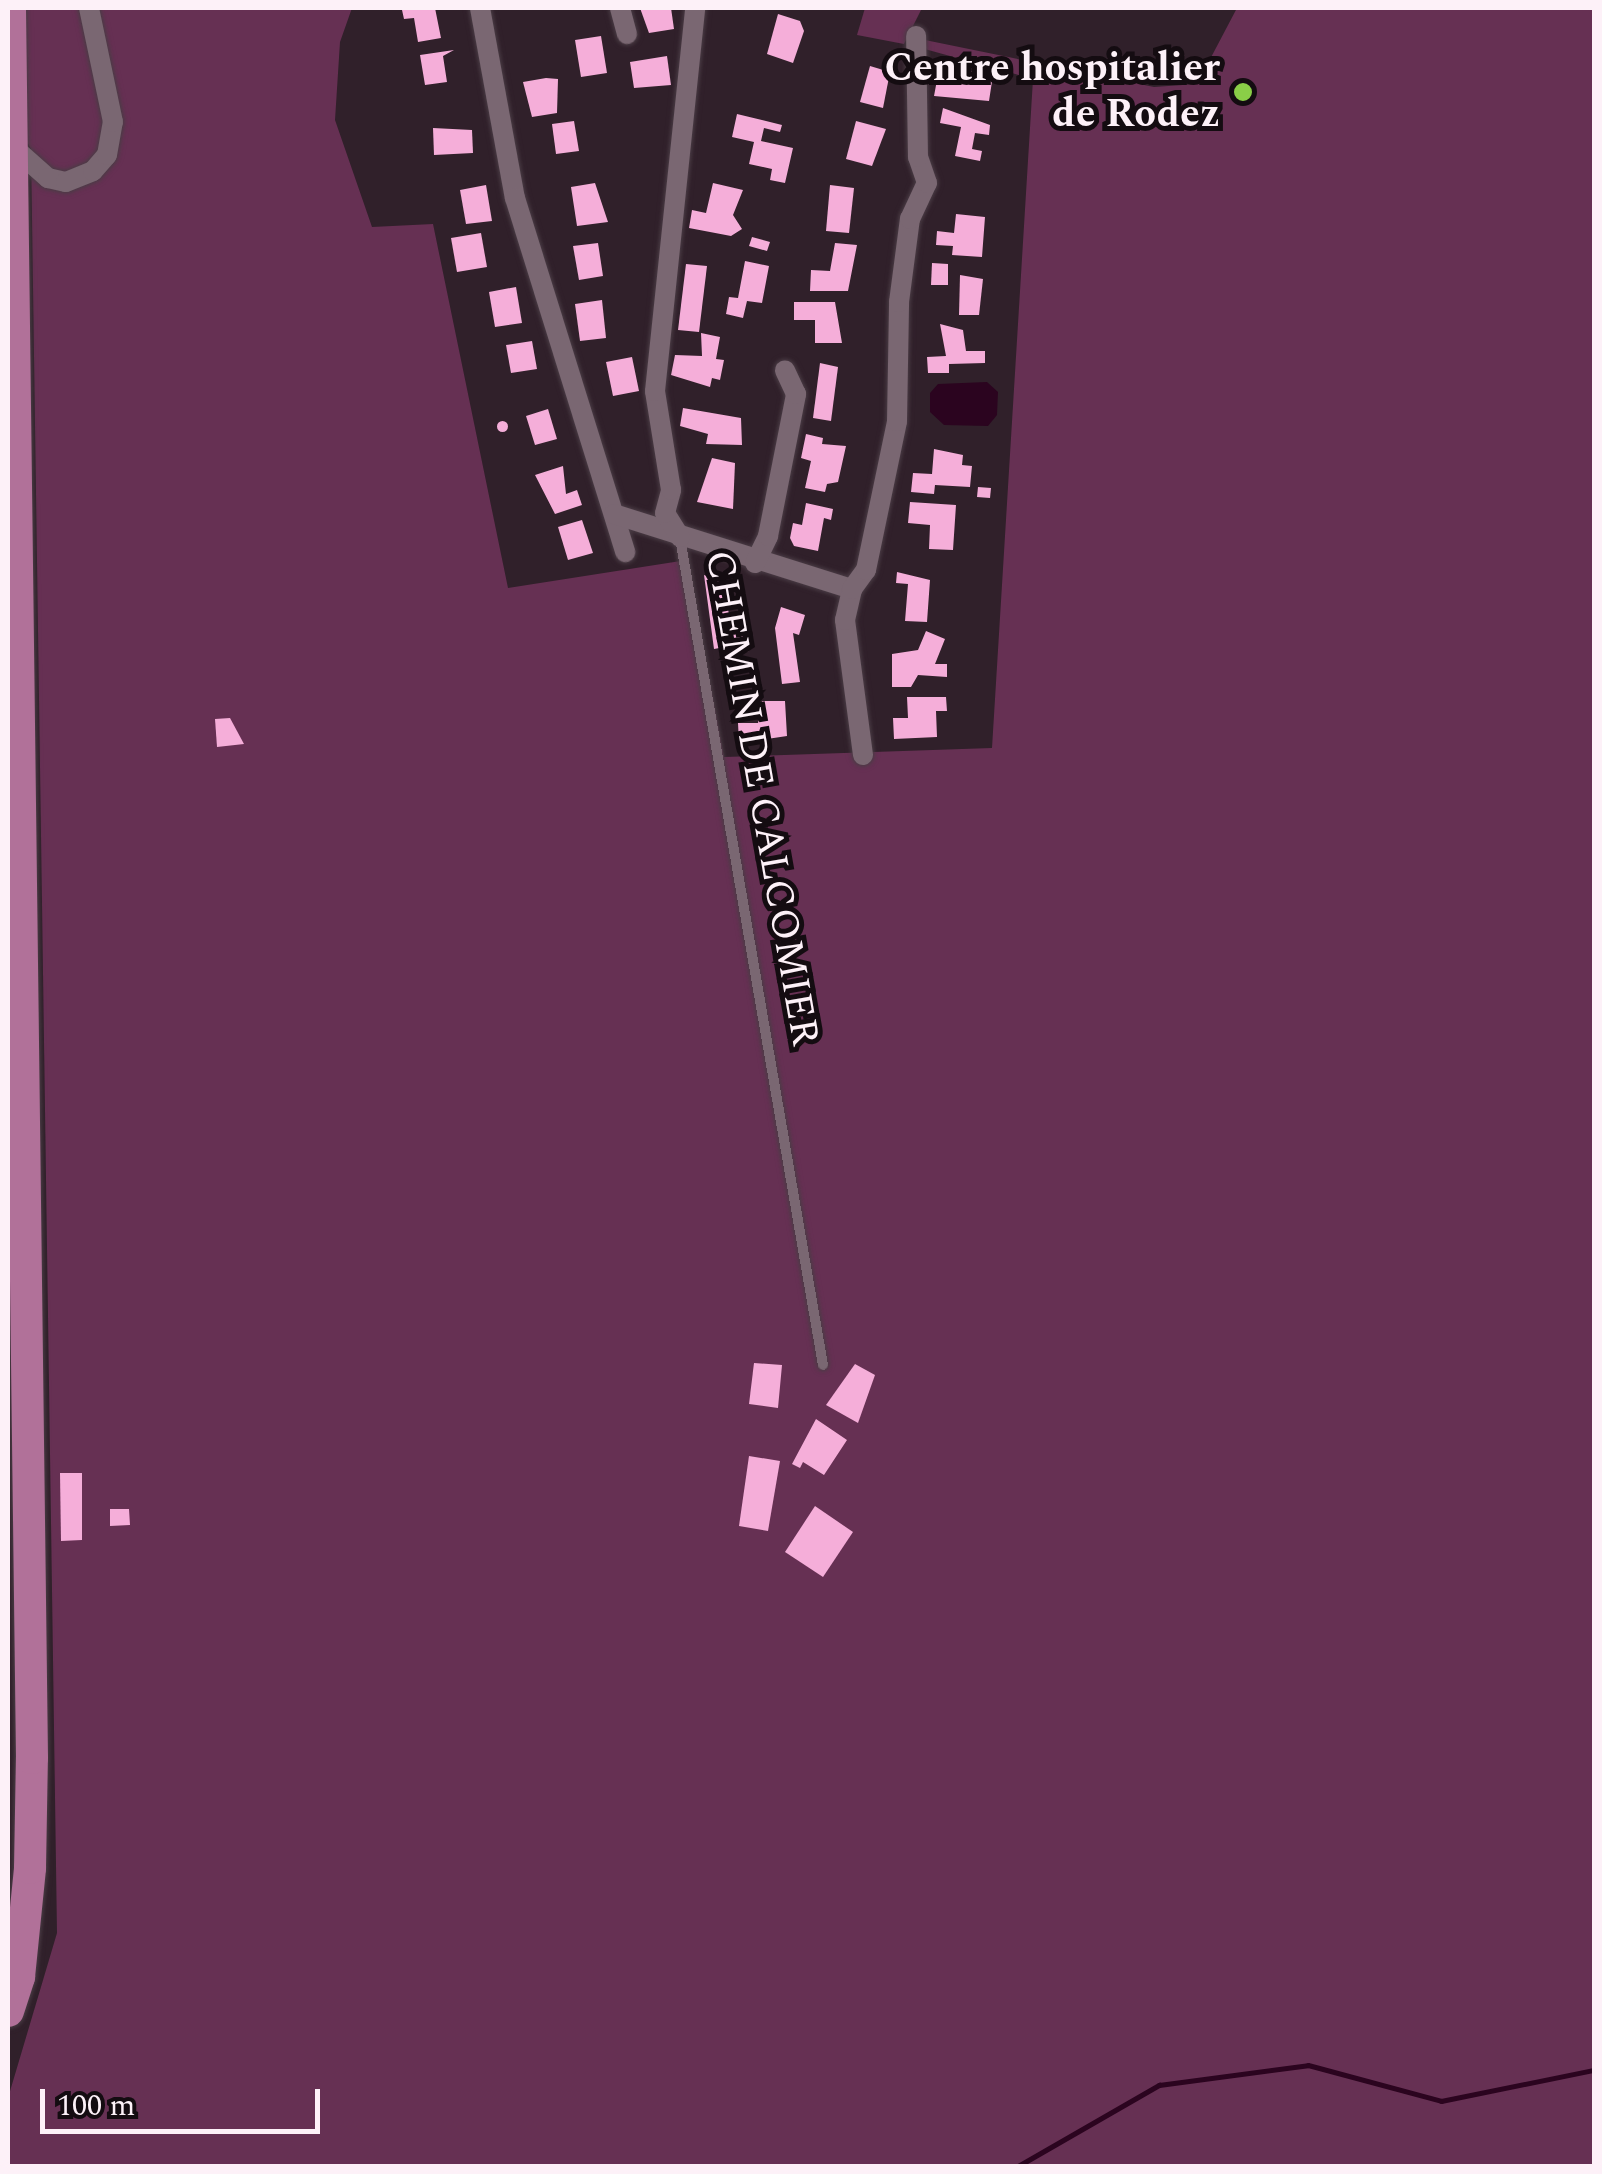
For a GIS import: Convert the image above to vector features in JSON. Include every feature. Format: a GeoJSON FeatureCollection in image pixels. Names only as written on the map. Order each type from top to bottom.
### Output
{"type":"FeatureCollection","features":[{"type":"Feature","properties":{"kind":"main road"},"geometry":{"type":"LineString","coordinates":[[8,2011],[18,1977],[28,1886],[32,1758],[10,8]]}},
{"type":"Feature","properties":{"kind":"street"},"geometry":{"type":"LineString","coordinates":[[13,147],[48,178],[66,182],[93,171],[114,140],[89,8]]}},
{"type":"Feature","properties":{"kind":"street"},"geometry":{"type":"LineString","coordinates":[[480,8],[515,198],[625,552]]}},
{"type":"Feature","properties":{"kind":"street"},"geometry":{"type":"LineString","coordinates":[[620,8],[627,34]]}},
{"type":"Feature","properties":{"kind":"street","name":"CHEMIN DE CALCOMIER"},"geometry":{"type":"LineString","coordinates":[[680,537],[664,513],[671,490],[655,391],[695,8]]}},
{"type":"Feature","properties":{"kind":"street"},"geometry":{"type":"LineString","coordinates":[[863,755],[846,620],[852,589],[866,570],[898,421],[899,302],[910,219],[927,183],[918,158],[916,36]]}},
{"type":"Feature","properties":{"kind":"street"},"geometry":{"type":"LineString","coordinates":[[755,563],[768,536],[796,394],[785,370]]}},
{"type":"Feature","properties":{"kind":"street"},"geometry":{"type":"LineString","coordinates":[[614,514],[755,563],[852,589]]}},
{"type":"Feature","properties":{"kind":"lane","name":"CHEMIN DE CALCOMIER"},"geometry":{"type":"LineString","coordinates":[[680,537],[823,1365]]}},
{"type":"Feature","properties":{"kind":"shaded area"},"geometry":{"type":"Polygon","coordinates":[[[22,8],[352,8],[340,42],[335,120],[372,227],[433,224],[508,588],[687,560],[724,757],[992,748],[1033,79],[921,48],[925,40],[1154,87],[1197,84],[1237,8],[1594,8],[1594,2166],[8,2166],[8,2098],[57,1933],[31,149],[25,138],[22,8]]]}},
{"type":"Feature","properties":{"kind":"shaded area"},"geometry":{"type":"Polygon","coordinates":[[[865,8],[922,8],[904,44],[857,35],[865,8]]]}},
{"type":"Feature","properties":{"kind":"shaded area"},"geometry":{"type":"Polygon","coordinates":[[[987,382],[998,392],[997,415],[988,426],[944,425],[930,412],[930,393],[938,384],[987,382]]]}},
{"type":"Feature","properties":{"kind":"building"},"geometry":{"type":"Polygon","coordinates":[[[435,8],[441,38],[418,42],[414,18],[404,19],[402,10],[435,8]]]}},
{"type":"Feature","properties":{"kind":"building"},"geometry":{"type":"Polygon","coordinates":[[[640,8],[671,8],[674,29],[649,33],[640,8]]]}},
{"type":"Feature","properties":{"kind":"building"},"geometry":{"type":"Polygon","coordinates":[[[778,14],[800,21],[804,31],[793,63],[767,54],[778,14]]]}},
{"type":"Feature","properties":{"kind":"building"},"geometry":{"type":"Polygon","coordinates":[[[601,36],[607,73],[581,77],[575,40],[601,36]]]}},
{"type":"Feature","properties":{"kind":"building"},"geometry":{"type":"Polygon","coordinates":[[[454,50],[443,56],[447,82],[425,85],[420,55],[454,50]]]}},
{"type":"Feature","properties":{"kind":"building"},"geometry":{"type":"Polygon","coordinates":[[[667,56],[671,85],[634,88],[630,62],[667,56]]]}},
{"type":"Feature","properties":{"kind":"building"},"geometry":{"type":"Polygon","coordinates":[[[870,66],[890,72],[883,108],[860,102],[870,66]]]}},
{"type":"Feature","properties":{"kind":"building"},"geometry":{"type":"Polygon","coordinates":[[[958,69],[993,75],[989,101],[934,96],[937,80],[955,83],[958,69]]]}},
{"type":"Feature","properties":{"kind":"building"},"geometry":{"type":"Polygon","coordinates":[[[558,79],[557,113],[532,117],[523,82],[558,79]]]}},
{"type":"Feature","properties":{"kind":"building"},"geometry":{"type":"Polygon","coordinates":[[[943,108],[990,125],[989,135],[975,133],[972,149],[982,151],[980,161],[955,156],[961,127],[940,123],[943,108]]]}},
{"type":"Feature","properties":{"kind":"building"},"geometry":{"type":"Polygon","coordinates":[[[737,114],[782,125],[780,132],[764,128],[761,141],[793,148],[785,183],[770,180],[772,169],[749,164],[754,142],[732,137],[737,114]]]}},
{"type":"Feature","properties":{"kind":"building"},"geometry":{"type":"Polygon","coordinates":[[[574,121],[579,151],[556,154],[552,124],[574,121]]]}},
{"type":"Feature","properties":{"kind":"building"},"geometry":{"type":"Polygon","coordinates":[[[856,121],[886,129],[872,166],[846,159],[856,121]]]}},
{"type":"Feature","properties":{"kind":"building"},"geometry":{"type":"Polygon","coordinates":[[[433,128],[472,130],[473,153],[434,155],[433,128]]]}},
{"type":"Feature","properties":{"kind":"building"},"geometry":{"type":"Polygon","coordinates":[[[595,183],[608,222],[577,226],[571,187],[595,183]]]}},
{"type":"Feature","properties":{"kind":"building"},"geometry":{"type":"Polygon","coordinates":[[[713,183],[743,190],[733,215],[742,229],[731,236],[689,228],[692,210],[706,213],[713,183]]]}},
{"type":"Feature","properties":{"kind":"building"},"geometry":{"type":"Polygon","coordinates":[[[486,185],[492,221],[466,224],[460,190],[486,185]]]}},
{"type":"Feature","properties":{"kind":"building"},"geometry":{"type":"Polygon","coordinates":[[[830,185],[854,188],[849,233],[826,231],[830,185]]]}},
{"type":"Feature","properties":{"kind":"building"},"geometry":{"type":"Polygon","coordinates":[[[956,214],[985,217],[982,257],[952,255],[953,246],[936,245],[937,231],[954,233],[956,214]]]}},
{"type":"Feature","properties":{"kind":"building"},"geometry":{"type":"Polygon","coordinates":[[[481,233],[487,267],[457,272],[451,238],[481,233]]]}},
{"type":"Feature","properties":{"kind":"building"},"geometry":{"type":"Polygon","coordinates":[[[752,237],[770,242],[767,251],[749,246],[752,237]]]}},
{"type":"Feature","properties":{"kind":"building"},"geometry":{"type":"Polygon","coordinates":[[[598,243],[603,276],[579,280],[573,246],[598,243]]]}},
{"type":"Feature","properties":{"kind":"building"},"geometry":{"type":"Polygon","coordinates":[[[835,243],[857,245],[848,291],[810,291],[811,270],[830,271],[835,243]]]}},
{"type":"Feature","properties":{"kind":"building"},"geometry":{"type":"Polygon","coordinates":[[[745,261],[769,266],[762,303],[747,301],[743,318],[726,314],[729,297],[738,298],[745,261]]]}},
{"type":"Feature","properties":{"kind":"building"},"geometry":{"type":"Polygon","coordinates":[[[932,263],[948,264],[948,285],[931,285],[932,263]]]}},
{"type":"Feature","properties":{"kind":"building"},"geometry":{"type":"Polygon","coordinates":[[[686,264],[707,266],[699,332],[678,330],[686,264]]]}},
{"type":"Feature","properties":{"kind":"building"},"geometry":{"type":"Polygon","coordinates":[[[960,275],[983,279],[979,315],[959,315],[960,275]]]}},
{"type":"Feature","properties":{"kind":"building"},"geometry":{"type":"Polygon","coordinates":[[[516,287],[522,323],[495,327],[489,292],[516,287]]]}},
{"type":"Feature","properties":{"kind":"building"},"geometry":{"type":"Polygon","coordinates":[[[602,300],[606,338],[580,341],[575,304],[602,300]]]}},
{"type":"Feature","properties":{"kind":"building"},"geometry":{"type":"Polygon","coordinates":[[[794,302],[835,302],[842,343],[815,343],[815,320],[794,320],[794,302]]]}},
{"type":"Feature","properties":{"kind":"building"},"geometry":{"type":"Polygon","coordinates":[[[940,324],[963,330],[966,351],[985,351],[985,363],[949,364],[949,373],[928,373],[927,357],[946,356],[940,324]]]}},
{"type":"Feature","properties":{"kind":"building"},"geometry":{"type":"Polygon","coordinates":[[[701,333],[720,337],[716,359],[724,360],[720,380],[712,378],[710,387],[671,375],[675,355],[702,356],[701,333]]]}},
{"type":"Feature","properties":{"kind":"building"},"geometry":{"type":"Polygon","coordinates":[[[532,341],[537,369],[511,373],[506,345],[532,341]]]}},
{"type":"Feature","properties":{"kind":"building"},"geometry":{"type":"Polygon","coordinates":[[[632,357],[639,391],[613,396],[606,362],[632,357]]]}},
{"type":"Feature","properties":{"kind":"building"},"geometry":{"type":"Polygon","coordinates":[[[820,363],[838,367],[831,421],[813,418],[820,363]]]}},
{"type":"Feature","properties":{"kind":"building"},"geometry":{"type":"Polygon","coordinates":[[[683,408],[741,418],[742,445],[706,444],[708,434],[680,426],[683,408]]]}},
{"type":"Feature","properties":{"kind":"building"},"geometry":{"type":"Polygon","coordinates":[[[548,409],[557,439],[535,445],[526,416],[548,409]]]}},
{"type":"Feature","properties":{"kind":"building"},"geometry":{"type":"Polygon","coordinates":[[[502,420],[508,426],[502,432],[496,426],[502,420]]]}},
{"type":"Feature","properties":{"kind":"building"},"geometry":{"type":"Polygon","coordinates":[[[806,434],[823,438],[822,444],[846,446],[838,482],[827,484],[825,492],[805,488],[811,461],[801,458],[806,434]]]}},
{"type":"Feature","properties":{"kind":"building"},"geometry":{"type":"Polygon","coordinates":[[[934,449],[963,455],[962,465],[972,466],[970,487],[935,485],[934,494],[911,492],[913,473],[932,474],[934,449]]]}},
{"type":"Feature","properties":{"kind":"building"},"geometry":{"type":"Polygon","coordinates":[[[712,458],[735,463],[733,509],[697,502],[712,458]]]}},
{"type":"Feature","properties":{"kind":"building"},"geometry":{"type":"Polygon","coordinates":[[[563,466],[566,494],[577,490],[582,505],[555,514],[535,475],[563,466]]]}},
{"type":"Feature","properties":{"kind":"building"},"geometry":{"type":"Polygon","coordinates":[[[978,487],[991,488],[990,498],[977,497],[978,487]]]}},
{"type":"Feature","properties":{"kind":"building"},"geometry":{"type":"Polygon","coordinates":[[[910,502],[956,505],[953,550],[929,549],[930,525],[908,523],[910,502]]]}},
{"type":"Feature","properties":{"kind":"building"},"geometry":{"type":"Polygon","coordinates":[[[806,503],[833,509],[831,520],[824,518],[818,551],[794,546],[790,538],[793,523],[802,525],[806,503]]]}},
{"type":"Feature","properties":{"kind":"building"},"geometry":{"type":"Polygon","coordinates":[[[582,520],[593,553],[568,560],[558,527],[582,520]]]}},
{"type":"Feature","properties":{"kind":"building"},"geometry":{"type":"Polygon","coordinates":[[[897,572],[930,580],[927,622],[905,621],[908,584],[896,583],[897,572]]]}},
{"type":"Feature","properties":{"kind":"building"},"geometry":{"type":"Polygon","coordinates":[[[704,575],[724,582],[729,615],[737,614],[749,651],[726,655],[725,647],[714,649],[704,575]]]}},
{"type":"Feature","properties":{"kind":"building"},"geometry":{"type":"Polygon","coordinates":[[[781,607],[805,615],[799,635],[793,633],[800,682],[782,684],[775,628],[781,607]]]}},
{"type":"Feature","properties":{"kind":"building"},"geometry":{"type":"Polygon","coordinates":[[[926,631],[945,639],[935,664],[947,664],[947,677],[918,675],[911,687],[892,687],[892,654],[918,650],[926,631]]]}},
{"type":"Feature","properties":{"kind":"building"},"geometry":{"type":"Polygon","coordinates":[[[907,697],[946,697],[947,711],[936,711],[937,737],[894,739],[893,718],[908,718],[907,697]]]}},
{"type":"Feature","properties":{"kind":"building"},"geometry":{"type":"Polygon","coordinates":[[[762,701],[785,701],[787,736],[739,743],[738,723],[758,723],[762,701]]]}},
{"type":"Feature","properties":{"kind":"building"},"geometry":{"type":"Polygon","coordinates":[[[230,718],[244,744],[217,747],[215,719],[230,718]]]}},
{"type":"Feature","properties":{"kind":"building"},"geometry":{"type":"Polygon","coordinates":[[[754,1363],[782,1365],[778,1408],[749,1404],[754,1363]]]}},
{"type":"Feature","properties":{"kind":"building"},"geometry":{"type":"Polygon","coordinates":[[[855,1364],[875,1375],[858,1423],[826,1405],[855,1364]]]}},
{"type":"Feature","properties":{"kind":"building"},"geometry":{"type":"Polygon","coordinates":[[[816,1419],[847,1440],[824,1475],[803,1462],[800,1468],[792,1464],[816,1419]]]}},
{"type":"Feature","properties":{"kind":"building"},"geometry":{"type":"Polygon","coordinates":[[[749,1456],[780,1461],[768,1531],[739,1526],[749,1456]]]}},
{"type":"Feature","properties":{"kind":"building"},"geometry":{"type":"Polygon","coordinates":[[[60,1473],[82,1473],[82,1540],[61,1541],[60,1473]]]}},
{"type":"Feature","properties":{"kind":"building"},"geometry":{"type":"Polygon","coordinates":[[[815,1506],[853,1532],[823,1577],[785,1552],[815,1506]]]}},
{"type":"Feature","properties":{"kind":"building"},"geometry":{"type":"Polygon","coordinates":[[[110,1509],[129,1509],[130,1525],[110,1526],[110,1509]]]}},
{"type":"Feature","properties":{"kind":"waterway"},"geometry":{"type":"LineString","coordinates":[[1018,2166],[1159,2085],[1308,2065],[1441,2101],[1594,2070]]}},
{"type":"Feature","properties":{"kind":"place","name":"Centre hospitalier de Rodez"},"geometry":{"type":"Point","coordinates":[1243,92]}}]}
